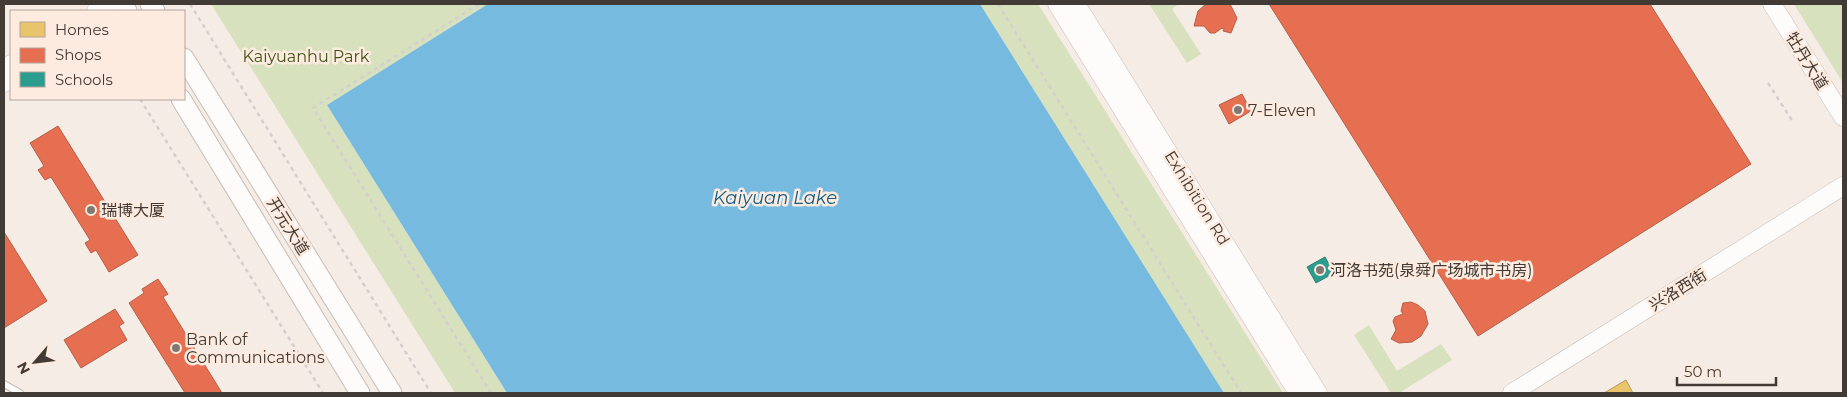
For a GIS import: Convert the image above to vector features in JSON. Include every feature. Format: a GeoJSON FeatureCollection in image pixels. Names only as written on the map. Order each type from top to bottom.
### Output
{"type":"FeatureCollection","features":[{"type":"Feature","properties":{"kind":"main road","name":"开元大道"},"geometry":{"type":"LineString","coordinates":[[185,60],[392,393]]}},
{"type":"Feature","properties":{"kind":"main road","name":"开元大道"},"geometry":{"type":"LineString","coordinates":[[182,100],[360,393]]}},
{"type":"Feature","properties":{"kind":"street","name":"Exhibition Rd"},"geometry":{"type":"LineString","coordinates":[[1057,4],[1298,393]]}},
{"type":"Feature","properties":{"kind":"street","name":"Exhibition Rd"},"geometry":{"type":"LineString","coordinates":[[1076,4],[1318,393]]}},
{"type":"Feature","properties":{"kind":"street","name":"牡丹大道"},"geometry":{"type":"LineString","coordinates":[[1772,4],[1843,118]]}},
{"type":"Feature","properties":{"kind":"street"},"geometry":{"type":"LineString","coordinates":[[102,10],[122,7]]}},
{"type":"Feature","properties":{"kind":"street","name":"兴洛西街"},"geometry":{"type":"LineString","coordinates":[[1512,393],[1843,186]]}},
{"type":"Feature","properties":{"kind":"street","name":"兴洛西街"},"geometry":{"type":"LineString","coordinates":[[1533,393],[1843,199]]}},
{"type":"Feature","properties":{"kind":"lane"},"geometry":{"type":"LineString","coordinates":[[4,384],[20,393]]}},
{"type":"Feature","properties":{"kind":"path"},"geometry":{"type":"LineString","coordinates":[[190,4],[430,393]]}},
{"type":"Feature","properties":{"kind":"path"},"geometry":{"type":"LineString","coordinates":[[479,4],[313,108],[491,393]]}},
{"type":"Feature","properties":{"kind":"path"},"geometry":{"type":"LineString","coordinates":[[998,4],[1241,393]]}},
{"type":"Feature","properties":{"kind":"path"},"geometry":{"type":"LineString","coordinates":[[1768,83],[1793,122]]}},
{"type":"Feature","properties":{"kind":"path"},"geometry":{"type":"LineString","coordinates":[[141,100],[323,393]]}},
{"type":"Feature","properties":{"kind":"green space","name":"Kaiyuanhu Park"},"geometry":{"type":"Polygon","coordinates":[[[211,4],[488,4],[327,105],[507,393],[455,393],[211,4]]]}},
{"type":"Feature","properties":{"kind":"green space"},"geometry":{"type":"Polygon","coordinates":[[[980,4],[1038,4],[1283,393],[1224,393],[980,4]]]}},
{"type":"Feature","properties":{"kind":"green space"},"geometry":{"type":"Polygon","coordinates":[[[1149,4],[1179,4],[1172,9],[1201,54],[1187,63],[1149,4]]]}},
{"type":"Feature","properties":{"kind":"green space"},"geometry":{"type":"Polygon","coordinates":[[[1794,4],[1843,4],[1843,83],[1794,4]]]}},
{"type":"Feature","properties":{"kind":"green space"},"geometry":{"type":"Polygon","coordinates":[[[1369,325],[1397,371],[1441,344],[1452,360],[1399,393],[1391,393],[1354,335],[1369,325]]]}},
{"type":"Feature","properties":{"kind":"water","name":"Kaiyuan Lake"},"geometry":{"type":"Polygon","coordinates":[[[488,4],[980,4],[1224,393],[507,393],[327,105],[488,4]]]}},
{"type":"Feature","properties":{"kind":"building: Homes"},"geometry":{"type":"Polygon","coordinates":[[[1626,380],[1633,393],[1604,393],[1626,380]]]}},
{"type":"Feature","properties":{"kind":"building: Shops"},"geometry":{"type":"Polygon","coordinates":[[[1206,4],[1230,4],[1237,18],[1231,33],[1223,31],[1224,29],[1222,28],[1215,33],[1210,33],[1204,26],[1194,26],[1198,11],[1206,4]]]}},
{"type":"Feature","properties":{"kind":"building: Shops"},"geometry":{"type":"Polygon","coordinates":[[[1269,4],[1650,4],[1751,164],[1478,336],[1269,4]]]}},
{"type":"Feature","properties":{"kind":"building: Shops"},"geometry":{"type":"Polygon","coordinates":[[[1242,94],[1251,111],[1229,124],[1219,105],[1242,94]]]}},
{"type":"Feature","properties":{"kind":"building: Shops","name":"瑞博大厦"},"geometry":{"type":"Polygon","coordinates":[[[58,126],[138,255],[109,272],[96,250],[91,253],[85,243],[90,240],[51,177],[45,180],[38,170],[44,166],[30,143],[58,126]]]}},
{"type":"Feature","properties":{"kind":"building: Shops"},"geometry":{"type":"Polygon","coordinates":[[[4,232],[47,301],[4,328],[4,232]]]}},
{"type":"Feature","properties":{"kind":"building: Shops","name":"Bank of Communications"},"geometry":{"type":"Polygon","coordinates":[[[158,279],[168,294],[163,297],[222,393],[185,393],[129,303],[144,293],[142,289],[158,279]]]}},
{"type":"Feature","properties":{"kind":"building: Shops"},"geometry":{"type":"Polygon","coordinates":[[[1411,302],[1425,311],[1428,324],[1421,336],[1412,342],[1399,343],[1391,339],[1396,330],[1393,321],[1395,317],[1403,314],[1401,311],[1403,303],[1411,302]]]}},
{"type":"Feature","properties":{"kind":"building: Shops"},"geometry":{"type":"Polygon","coordinates":[[[115,309],[124,323],[119,326],[127,340],[81,368],[64,340],[115,309]]]}},
{"type":"Feature","properties":{"kind":"building: Schools","name":"河洛书苑(泉舜广场城市书房)"},"geometry":{"type":"Polygon","coordinates":[[[1325,257],[1334,273],[1316,283],[1307,267],[1325,257]]]}},
{"type":"Feature","properties":{"kind":"place","name":"7-Eleven"},"geometry":{"type":"Point","coordinates":[1238,110]}},
{"type":"Feature","properties":{"kind":"place","name":"瑞博大厦"},"geometry":{"type":"Point","coordinates":[91,210]}},
{"type":"Feature","properties":{"kind":"place","name":"河洛书苑(泉舜广场城市书房)"},"geometry":{"type":"Point","coordinates":[1320,270]}},
{"type":"Feature","properties":{"kind":"place","name":"Bank of Communications"},"geometry":{"type":"Point","coordinates":[176,348]}}]}
